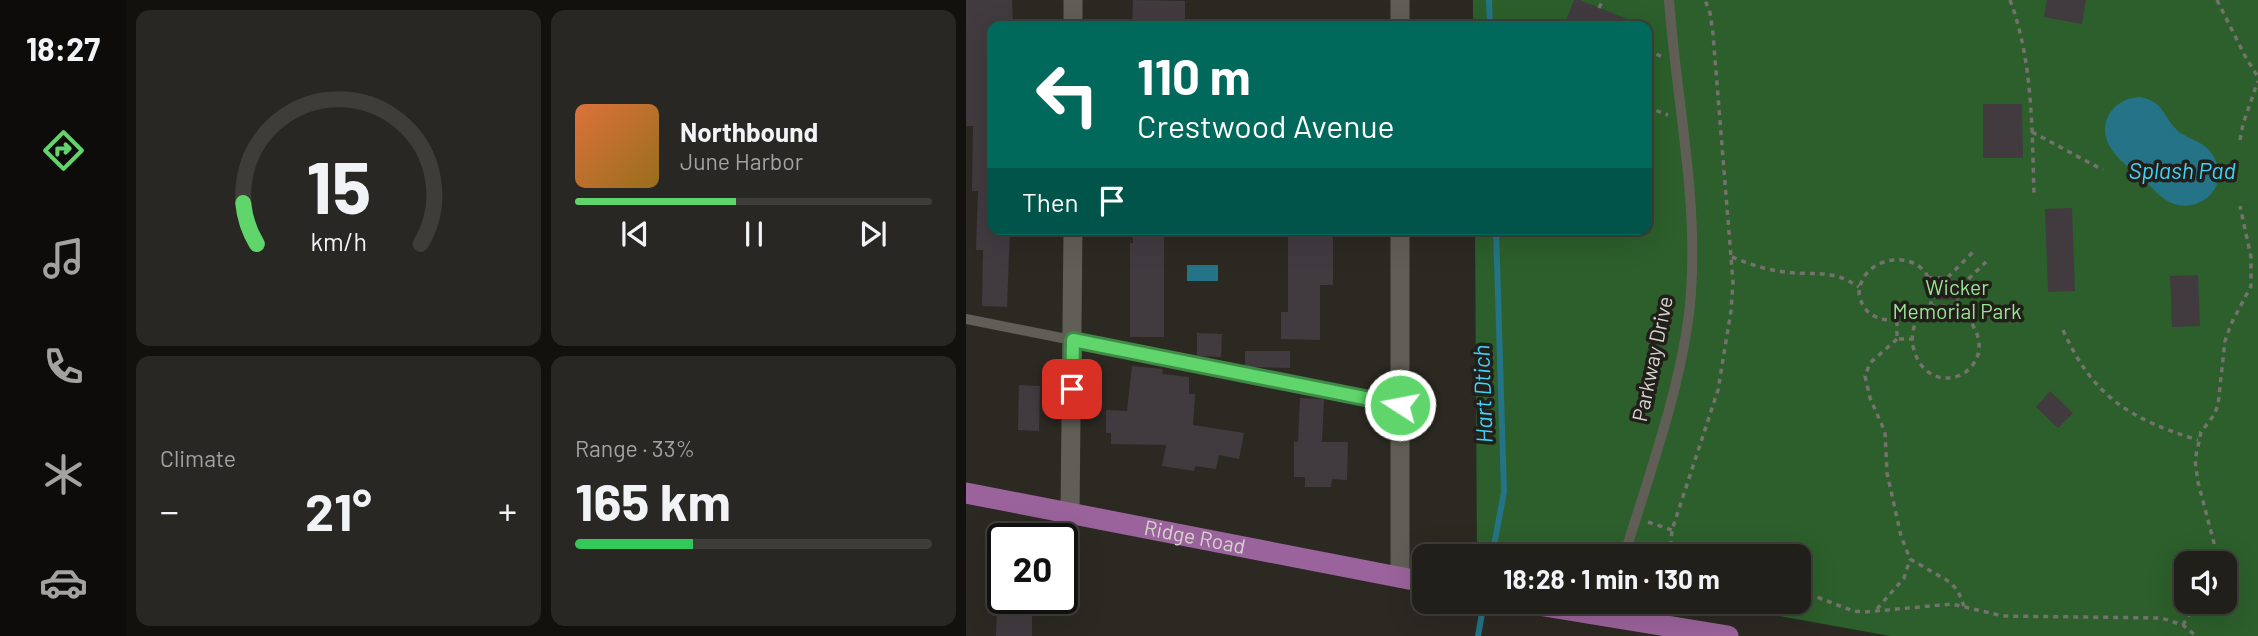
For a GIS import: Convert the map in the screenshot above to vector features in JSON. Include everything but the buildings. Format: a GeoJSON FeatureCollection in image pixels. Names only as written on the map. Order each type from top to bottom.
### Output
{"type":"FeatureCollection","features":[{"type":"Feature","properties":{"kind":"main road","name":"Ridge Road"},"geometry":{"type":"LineString","coordinates":[[966,493],[1412,580]]}},
{"type":"Feature","properties":{"kind":"main road"},"geometry":{"type":"LineString","coordinates":[[1621,614],[1661,630],[1728,636]]}},
{"type":"Feature","properties":{"kind":"street"},"geometry":{"type":"LineString","coordinates":[[1073,0],[1073,21]]}},
{"type":"Feature","properties":{"kind":"street"},"geometry":{"type":"LineString","coordinates":[[1400,0],[1400,21]]}},
{"type":"Feature","properties":{"kind":"street"},"geometry":{"type":"LineString","coordinates":[[1070,513],[1073,235]]}},
{"type":"Feature","properties":{"kind":"street"},"geometry":{"type":"LineString","coordinates":[[1400,235],[1400,578]]}},
{"type":"Feature","properties":{"kind":"lane","name":"Parkway Drive"},"geometry":{"type":"LineString","coordinates":[[1628,544],[1673,389],[1685,338],[1691,295],[1693,253],[1669,0]]}},
{"type":"Feature","properties":{"kind":"lane"},"geometry":{"type":"LineString","coordinates":[[966,319],[1400,405]]}},
{"type":"Feature","properties":{"kind":"path"},"geometry":{"type":"LineString","coordinates":[[1600,8],[1603,0]]}},
{"type":"Feature","properties":{"kind":"path"},"geometry":{"type":"LineString","coordinates":[[1671,544],[1672,530],[1718,390],[1731,311],[1732,257],[1713,34],[1705,0]]}},
{"type":"Feature","properties":{"kind":"path"},"geometry":{"type":"LineString","coordinates":[[2010,0],[2021,37],[2032,132],[2034,195]]}},
{"type":"Feature","properties":{"kind":"path"},"geometry":{"type":"LineString","coordinates":[[2217,0],[2258,79],[2240,140]]}},
{"type":"Feature","properties":{"kind":"path"},"geometry":{"type":"LineString","coordinates":[[1652,109],[1682,120]]}},
{"type":"Feature","properties":{"kind":"path"},"geometry":{"type":"LineString","coordinates":[[2032,132],[2103,170]]}},
{"type":"Feature","properties":{"kind":"path"},"geometry":{"type":"LineString","coordinates":[[2214,551],[2195,460],[2201,432],[2218,405],[2225,341],[2251,286],[2251,257],[2240,206]]}},
{"type":"Feature","properties":{"kind":"path"},"geometry":{"type":"LineString","coordinates":[[1928,278],[1947,278],[1974,251]]}},
{"type":"Feature","properties":{"kind":"path"},"geometry":{"type":"LineString","coordinates":[[1732,257],[1780,272],[1829,273],[1859,287]]}},
{"type":"Feature","properties":{"kind":"path"},"geometry":{"type":"LineString","coordinates":[[1917,320],[1880,320],[1867,311],[1860,299],[1859,287],[1864,273],[1886,261],[1908,261],[1922,270],[1931,285],[1930,306],[1917,320],[1913,340],[1917,359],[1933,375],[1950,378],[1968,370],[1978,353],[1977,333],[1970,318],[1957,306],[1930,306]]}},
{"type":"Feature","properties":{"kind":"path"},"geometry":{"type":"LineString","coordinates":[[1957,306],[1958,289],[1986,262]]}},
{"type":"Feature","properties":{"kind":"path"},"geometry":{"type":"LineString","coordinates":[[1896,321],[1896,340]]}},
{"type":"Feature","properties":{"kind":"path"},"geometry":{"type":"LineString","coordinates":[[2063,330],[2082,367],[2115,403],[2152,424],[2198,440]]}},
{"type":"Feature","properties":{"kind":"path"},"geometry":{"type":"LineString","coordinates":[[1913,340],[1896,340],[1870,363],[1864,376],[1870,398],[1885,432],[1889,487],[1900,536],[1910,559],[1950,582],[1965,606]]}},
{"type":"Feature","properties":{"kind":"path"},"geometry":{"type":"LineString","coordinates":[[1636,518],[1672,530]]}},
{"type":"Feature","properties":{"kind":"path"},"geometry":{"type":"LineString","coordinates":[[1876,610],[1903,578],[1910,559]]}},
{"type":"Feature","properties":{"kind":"path"},"geometry":{"type":"LineString","coordinates":[[1811,595],[1853,611],[1930,605],[1965,606],[2003,616],[2161,618],[2183,625],[2196,636]]}},
{"type":"Feature","properties":{"kind":"path"},"geometry":{"type":"LineString","coordinates":[[2183,625],[2189,614]]}},
{"type":"Feature","properties":{"kind":"green space","name":"Wicker Memorial Park"},"geometry":{"type":"Polygon","coordinates":[[[1473,0],[2258,0],[2258,636],[1890,636],[1769,614],[1811,614],[1811,544],[1477,544],[1475,235],[1652,235],[1652,21],[1473,21],[1473,0]]]}},
{"type":"Feature","properties":{"kind":"water","name":"Splash Pad"},"geometry":{"type":"Polygon","coordinates":[[[2139,97],[2158,105],[2177,130],[2209,150],[2216,160],[2218,181],[2208,197],[2190,205],[2169,202],[2124,164],[2112,150],[2105,132],[2109,115],[2121,103],[2139,97]]]}},
{"type":"Feature","properties":{"kind":"water"},"geometry":{"type":"Polygon","coordinates":[[[1187,265],[1218,265],[1218,281],[1187,281],[1187,265]]]}},
{"type":"Feature","properties":{"kind":"waterway","name":"Hart Dtich"},"geometry":{"type":"LineString","coordinates":[[1489,0],[1490,21]]}},
{"type":"Feature","properties":{"kind":"waterway","name":"Hart Dtich"},"geometry":{"type":"LineString","coordinates":[[1494,544],[1504,492],[1496,235]]}},
{"type":"Feature","properties":{"kind":"waterway","name":"Hart Dtich"},"geometry":{"type":"LineString","coordinates":[[1478,636],[1482,614]]}},
{"type":"Feature","properties":{"kind":"route"},"geometry":{"type":"LineString","coordinates":[[1072,389],[1073,340],[1400,405]]}}]}
